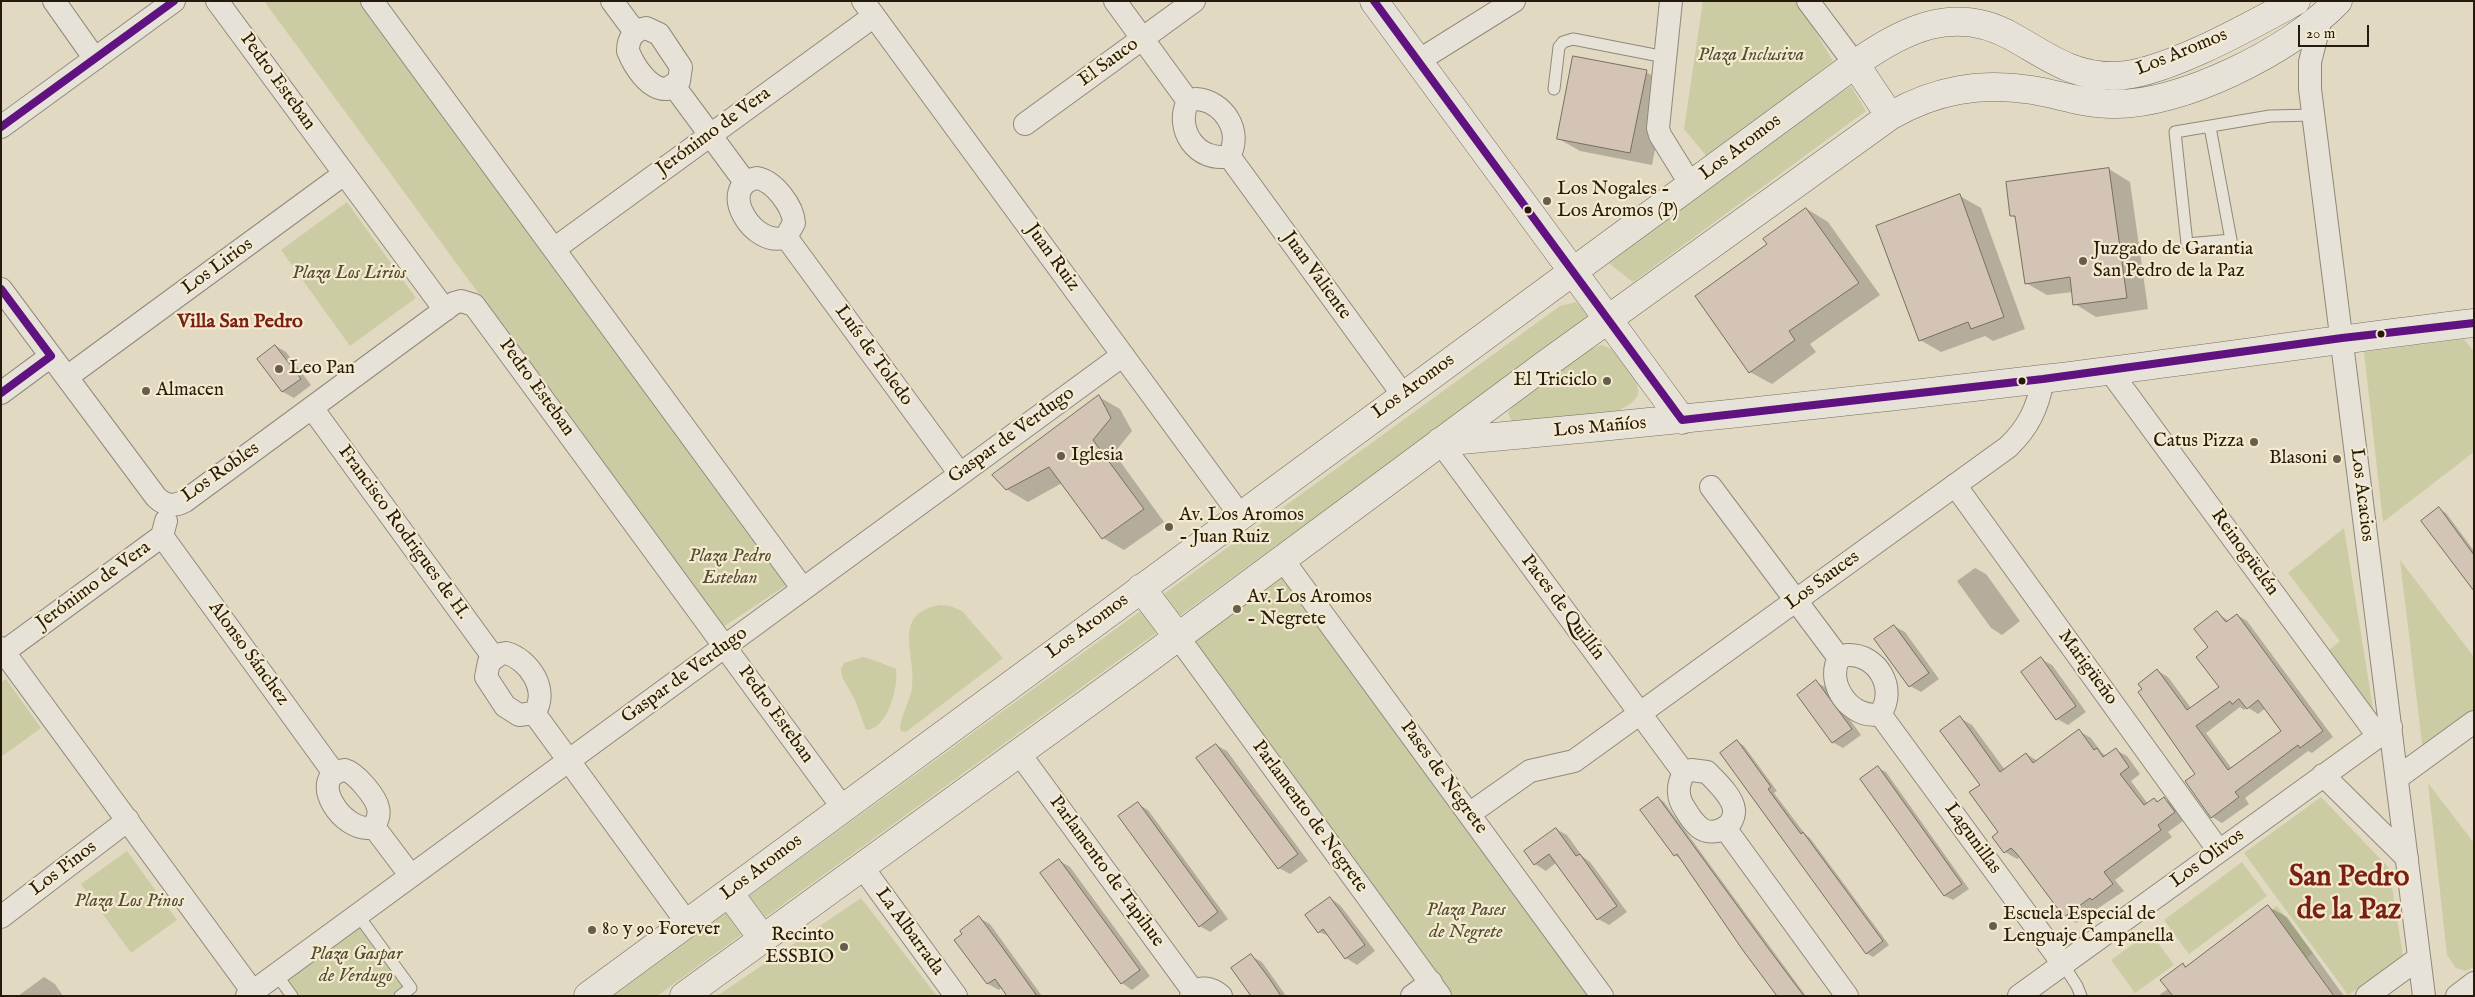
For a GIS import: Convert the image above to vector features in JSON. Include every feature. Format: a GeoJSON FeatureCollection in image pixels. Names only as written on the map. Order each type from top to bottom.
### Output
{"type":"FeatureCollection","features":[{"type":"Feature","properties":{"kind":"main road"},"geometry":{"type":"LineString","coordinates":[[1374,1],[1682,420]]}},
{"type":"Feature","properties":{"kind":"main road","name":"Los Aromos"},"geometry":{"type":"LineString","coordinates":[[588,996],[1403,395],[1886,42],[1908,31],[1938,22],[1957,22],[1994,28],[2012,36],[2054,62],[2080,72],[2097,75],[2130,74],[2183,57],[2296,1]]}},
{"type":"Feature","properties":{"kind":"main road","name":"Los Aromos"},"geometry":{"type":"LineString","coordinates":[[684,996],[1020,753],[1440,442],[1890,116],[1930,96],[1946,91],[1980,87],[2033,90],[2096,104],[2125,105],[2159,100],[2252,62],[2290,41],[2330,10]]}},
{"type":"Feature","properties":{"kind":"main road"},"geometry":{"type":"LineString","coordinates":[[1855,64],[1890,116]]}},
{"type":"Feature","properties":{"kind":"main road","name":"Los Mañíos"},"geometry":{"type":"LineString","coordinates":[[1440,442],[1682,420],[2043,379],[2342,338],[2470,329]]}},
{"type":"Feature","properties":{"kind":"main road"},"geometry":{"type":"LineString","coordinates":[[1141,588],[1178,637]]}},
{"type":"Feature","properties":{"kind":"main road"},"geometry":{"type":"LineString","coordinates":[[729,893],[763,939]]}},
{"type":"Feature","properties":{"kind":"street"},"geometry":{"type":"LineString","coordinates":[[54,1],[95,59]]}},
{"type":"Feature","properties":{"kind":"street"},"geometry":{"type":"LineString","coordinates":[[1,127],[174,1]]}},
{"type":"Feature","properties":{"kind":"street","name":"Pedro Esteban"},"geometry":{"type":"LineString","coordinates":[[217,1],[445,310],[454,303],[461,301],[468,302],[478,309],[842,808]]}},
{"type":"Feature","properties":{"kind":"street"},"geometry":{"type":"LineString","coordinates":[[372,1],[803,589]]}},
{"type":"Feature","properties":{"kind":"street"},"geometry":{"type":"LineString","coordinates":[[612,1],[635,32]]}},
{"type":"Feature","properties":{"kind":"street"},"geometry":{"type":"LineString","coordinates":[[1115,1],[1188,101]]}},
{"type":"Feature","properties":{"kind":"street","name":"El Sauco"},"geometry":{"type":"LineString","coordinates":[[1025,124],[1194,1]]}},
{"type":"Feature","properties":{"kind":"street"},"geometry":{"type":"LineString","coordinates":[[1418,61],[1514,1]]}},
{"type":"Feature","properties":{"kind":"street"},"geometry":{"type":"LineString","coordinates":[[1670,1],[1658,128],[1660,135],[1691,185]]}},
{"type":"Feature","properties":{"kind":"street"},"geometry":{"type":"LineString","coordinates":[[1808,1],[1855,64]]}},
{"type":"Feature","properties":{"kind":"street","name":"Jerónimo de Vera"},"geometry":{"type":"LineString","coordinates":[[554,249],[710,135],[869,8]]}},
{"type":"Feature","properties":{"kind":"street","name":"Juan Ruiz"},"geometry":{"type":"LineString","coordinates":[[869,8],[1240,515]]}},
{"type":"Feature","properties":{"kind":"street","name":"Los Acacios"},"geometry":{"type":"LineString","coordinates":[[2330,10],[2310,62],[2310,89],[2342,338],[2384,732],[2397,778],[2424,996]]}},
{"type":"Feature","properties":{"kind":"street"},"geometry":{"type":"LineString","coordinates":[[646,28],[653,30],[678,60],[681,73],[674,86],[661,89],[655,87],[630,58],[628,44],[635,32],[646,28]]}},
{"type":"Feature","properties":{"kind":"street"},"geometry":{"type":"LineString","coordinates":[[674,86],[745,182]]}},
{"type":"Feature","properties":{"kind":"street"},"geometry":{"type":"LineString","coordinates":[[1205,100],[1214,103],[1230,122],[1235,140],[1229,156],[1213,158],[1205,155],[1192,142],[1184,127],[1182,118],[1188,101],[1205,100]]}},
{"type":"Feature","properties":{"kind":"street","name":"Juan Valiente"},"geometry":{"type":"LineString","coordinates":[[1229,156],[1403,395]]}},
{"type":"Feature","properties":{"kind":"street","name":"Los Lirios"},"geometry":{"type":"LineString","coordinates":[[67,377],[344,174]]}},
{"type":"Feature","properties":{"kind":"street"},"geometry":{"type":"LineString","coordinates":[[757,178],[770,183],[791,209],[794,223],[786,237],[773,240],[766,238],[759,234],[750,222],[738,202],[738,194],[745,182],[757,178]]}},
{"type":"Feature","properties":{"kind":"street","name":"Luís de Toledo"},"geometry":{"type":"LineString","coordinates":[[786,237],[960,474]]}},
{"type":"Feature","properties":{"kind":"street","name":"Los Robles"},"geometry":{"type":"LineString","coordinates":[[1,289],[156,497],[170,505],[185,501],[445,310]]}},
{"type":"Feature","properties":{"kind":"street","name":"Gaspar de Verdugo"},"geometry":{"type":"LineString","coordinates":[[250,994],[1123,355]]}},
{"type":"Feature","properties":{"kind":"street"},"geometry":{"type":"LineString","coordinates":[[1,393],[52,356]]}},
{"type":"Feature","properties":{"kind":"street","name":"Reinogüelén"},"geometry":{"type":"LineString","coordinates":[[2110,370],[2384,732]]}},
{"type":"Feature","properties":{"kind":"street","name":"Los Sauces"},"geometry":{"type":"LineString","coordinates":[[1469,814],[1530,771],[1574,762],[2018,437],[2035,412],[2043,379]]}},
{"type":"Feature","properties":{"kind":"street","name":"Francisco Rodrigues de H."},"geometry":{"type":"LineString","coordinates":[[312,408],[494,658]]}},
{"type":"Feature","properties":{"kind":"street","name":"Paces de Quillín"},"geometry":{"type":"LineString","coordinates":[[1440,442],[1684,773]]}},
{"type":"Feature","properties":{"kind":"street","name":"Marigüeño"},"geometry":{"type":"LineString","coordinates":[[1954,485],[2219,851]]}},
{"type":"Feature","properties":{"kind":"street"},"geometry":{"type":"LineString","coordinates":[[1711,487],[1839,658]]}},
{"type":"Feature","properties":{"kind":"street","name":"Jerónimo de Vera"},"geometry":{"type":"LineString","coordinates":[[2,651],[162,536],[170,505]]}},
{"type":"Feature","properties":{"kind":"street","name":"Alonso Sánchez"},"geometry":{"type":"LineString","coordinates":[[162,536],[334,772]]}},
{"type":"Feature","properties":{"kind":"street","name":"Pases de Negrete"},"geometry":{"type":"LineString","coordinates":[[1283,560],[1602,996]]}},
{"type":"Feature","properties":{"kind":"street","name":"Parlamento de Negrete"},"geometry":{"type":"LineString","coordinates":[[1178,637],[1436,989]]}},
{"type":"Feature","properties":{"kind":"street"},"geometry":{"type":"LineString","coordinates":[[2,651],[128,820],[250,994]]}},
{"type":"Feature","properties":{"kind":"street"},"geometry":{"type":"LineString","coordinates":[[506,653],[514,656],[538,683],[541,698],[534,713],[518,715],[511,712],[488,684],[486,670],[494,658],[506,653]]}},
{"type":"Feature","properties":{"kind":"street"},"geometry":{"type":"LineString","coordinates":[[1847,655],[1861,656],[1872,662],[1883,677],[1888,690],[1888,698],[1880,714],[1872,716],[1858,712],[1839,691],[1834,673],[1839,658],[1847,655]]}},
{"type":"Feature","properties":{"kind":"street"},"geometry":{"type":"LineString","coordinates":[[534,713],[688,924]]}},
{"type":"Feature","properties":{"kind":"street","name":"Lagunillas"},"geometry":{"type":"LineString","coordinates":[[1880,714],[2063,964]]}},
{"type":"Feature","properties":{"kind":"street"},"geometry":{"type":"LineString","coordinates":[[2397,778],[2474,722]]}},
{"type":"Feature","properties":{"kind":"street","name":"Los Olivos"},"geometry":{"type":"LineString","coordinates":[[2019,996],[2384,732]]}},
{"type":"Feature","properties":{"kind":"street","name":"Parlamento de Tapihue"},"geometry":{"type":"LineString","coordinates":[[1020,753],[1192,994],[1209,989],[1221,996]]}},
{"type":"Feature","properties":{"kind":"street"},"geometry":{"type":"LineString","coordinates":[[344,770],[354,774],[376,802],[379,812],[374,827],[366,829],[352,825],[330,800],[327,787],[330,776],[334,772],[344,770]]}},
{"type":"Feature","properties":{"kind":"street"},"geometry":{"type":"LineString","coordinates":[[1691,770],[1707,772],[1723,791],[1734,810],[1730,823],[1725,828],[1720,831],[1708,831],[1694,822],[1679,796],[1679,786],[1684,773],[1691,770]]}},
{"type":"Feature","properties":{"kind":"street"},"geometry":{"type":"LineString","coordinates":[[2323,776],[2407,858]]}},
{"type":"Feature","properties":{"kind":"street","name":"Los Pinos"},"geometry":{"type":"LineString","coordinates":[[1,917],[128,820]]}},
{"type":"Feature","properties":{"kind":"street"},"geometry":{"type":"LineString","coordinates":[[374,827],[411,876]]}},
{"type":"Feature","properties":{"kind":"street"},"geometry":{"type":"LineString","coordinates":[[1725,828],[1847,996]]}},
{"type":"Feature","properties":{"kind":"street","name":"La Albarrada"},"geometry":{"type":"LineString","coordinates":[[862,868],[956,996]]}},
{"type":"Feature","properties":{"kind":"street"},"geometry":{"type":"LineString","coordinates":[[2367,996],[2419,958]]}},
{"type":"Feature","properties":{"kind":"street"},"geometry":{"type":"LineString","coordinates":[[2457,996],[2474,983]]}},
{"type":"Feature","properties":{"kind":"street"},"geometry":{"type":"LineString","coordinates":[[1412,996],[1436,989]]}},
{"type":"Feature","properties":{"kind":"lane"},"geometry":{"type":"LineString","coordinates":[[1554,89],[1559,47],[1562,42],[1573,40],[1665,57]]}},
{"type":"Feature","properties":{"kind":"lane"},"geometry":{"type":"LineString","coordinates":[[2210,127],[2231,240],[2187,244],[2175,132],[2270,116],[2314,115]]}},
{"type":"Feature","properties":{"kind":"lane"},"geometry":{"type":"LineString","coordinates":[[358,915],[411,988],[400,996]]}},
{"type":"Feature","properties":{"kind":"lane"},"geometry":{"type":"LineString","coordinates":[[2063,964],[2081,996]]}},
{"type":"Feature","properties":{"kind":"lane"},"geometry":{"type":"LineString","coordinates":[[276,974],[292,996]]}},
{"type":"Feature","properties":{"kind":"green space","name":"Plaza Pedro Esteban"},"geometry":{"type":"Polygon","coordinates":[[[264,1],[361,1],[791,582],[723,627],[264,1]]]}},
{"type":"Feature","properties":{"kind":"green space","name":"Plaza Inclusiva"},"geometry":{"type":"Polygon","coordinates":[[[1703,1],[1797,1],[1833,61],[1708,158],[1684,129],[1703,1]]]}},
{"type":"Feature","properties":{"kind":"green space"},"geometry":{"type":"Polygon","coordinates":[[[1851,86],[1866,111],[1633,282],[1602,258],[1851,86]]]}},
{"type":"Feature","properties":{"kind":"green space","name":"Plaza Los Lirios"},"geometry":{"type":"Polygon","coordinates":[[[347,202],[416,298],[350,346],[281,250],[347,202]]]}},
{"type":"Feature","properties":{"kind":"green space"},"geometry":{"type":"Polygon","coordinates":[[[1576,302],[1588,316],[1552,345],[657,996],[611,996],[1560,306],[1576,302]]]}},
{"type":"Feature","properties":{"kind":"green space"},"geometry":{"type":"Polygon","coordinates":[[[2464,339],[2474,352],[2474,452],[2383,522],[2364,352],[2464,339]]]}},
{"type":"Feature","properties":{"kind":"green space"},"geometry":{"type":"Polygon","coordinates":[[[1601,345],[1615,351],[1632,371],[1638,394],[1631,403],[1619,410],[1585,418],[1519,423],[1511,420],[1508,413],[1515,403],[1586,351],[1601,345]]]}},
{"type":"Feature","properties":{"kind":"green space"},"geometry":{"type":"Polygon","coordinates":[[[2344,528],[2375,721],[2325,653],[2340,641],[2288,573],[2344,528]]]}},
{"type":"Feature","properties":{"kind":"green space"},"geometry":{"type":"Polygon","coordinates":[[[2400,560],[2474,657],[2474,714],[2423,752],[2400,560]]]}},
{"type":"Feature","properties":{"kind":"green space","name":"Plaza Pases de Negrete"},"geometry":{"type":"Polygon","coordinates":[[[1279,572],[1590,996],[1451,996],[1189,637],[1279,572]]]}},
{"type":"Feature","properties":{"kind":"green space"},"geometry":{"type":"Polygon","coordinates":[[[940,605],[950,606],[962,611],[1003,658],[906,732],[901,731],[901,723],[912,688],[910,627],[915,617],[925,610],[940,605]]]}},
{"type":"Feature","properties":{"kind":"green space"},"geometry":{"type":"Polygon","coordinates":[[[862,657],[896,669],[896,686],[886,715],[880,723],[866,730],[855,700],[842,677],[841,669],[844,663],[862,657]]]}},
{"type":"Feature","properties":{"kind":"green space"},"geometry":{"type":"Polygon","coordinates":[[[6,679],[41,728],[1,757],[1,682],[6,679]]]}},
{"type":"Feature","properties":{"kind":"green space"},"geometry":{"type":"Polygon","coordinates":[[[2428,783],[2474,843],[2474,967],[2465,971],[2456,968],[2447,955],[2428,783]]]}},
{"type":"Feature","properties":{"kind":"green space"},"geometry":{"type":"Polygon","coordinates":[[[2321,797],[2389,868],[2403,956],[2348,995],[2244,853],[2321,797]]]}},
{"type":"Feature","properties":{"kind":"green space","name":"Plaza Los Pinos"},"geometry":{"type":"Polygon","coordinates":[[[127,851],[177,920],[131,953],[81,884],[127,851]]]}},
{"type":"Feature","properties":{"kind":"green space"},"geometry":{"type":"Polygon","coordinates":[[[2242,862],[2267,896],[2189,954],[2164,920],[2242,862]]]}},
{"type":"Feature","properties":{"kind":"green space","name":"Recinto ESSBIO"},"geometry":{"type":"Polygon","coordinates":[[[861,898],[937,996],[717,996],[861,898]]]}},
{"type":"Feature","properties":{"kind":"green space"},"geometry":{"type":"Polygon","coordinates":[[[2277,906],[2313,953],[2307,958],[2272,910],[2277,906]]]}},
{"type":"Feature","properties":{"kind":"green space","name":"Plaza Gaspar de Verdugo"},"geometry":{"type":"Polygon","coordinates":[[[363,924],[408,987],[396,996],[295,996],[284,982],[363,924]]]}},
{"type":"Feature","properties":{"kind":"green space"},"geometry":{"type":"Polygon","coordinates":[[[2150,932],[2174,965],[2135,993],[2111,960],[2150,932]]]}},
{"type":"Feature","properties":{"kind":"building"},"geometry":{"type":"Polygon","coordinates":[[[1573,56],[1647,70],[1630,153],[1557,139],[1573,56]]]}},
{"type":"Feature","properties":{"kind":"building"},"geometry":{"type":"Polygon","coordinates":[[[2109,168],[2127,298],[2073,305],[2070,277],[2025,284],[2015,216],[2010,216],[2006,182],[2109,168]]]}},
{"type":"Feature","properties":{"kind":"building"},"geometry":{"type":"Polygon","coordinates":[[[1960,194],[2004,317],[1971,329],[1968,322],[1919,341],[1876,226],[1960,194]]]}},
{"type":"Feature","properties":{"kind":"building"},"geometry":{"type":"Polygon","coordinates":[[[1806,208],[1859,283],[1789,331],[1795,340],[1749,373],[1695,296],[1767,244],[1763,239],[1806,208]]]}},
{"type":"Feature","properties":{"kind":"building","name":"Leo Pan"},"geometry":{"type":"Polygon","coordinates":[[[275,345],[301,379],[282,392],[257,359],[275,345]]]}},
{"type":"Feature","properties":{"kind":"building","name":"Iglesia"},"geometry":{"type":"Polygon","coordinates":[[[1099,395],[1111,418],[1093,440],[1144,509],[1102,539],[1049,467],[1006,490],[992,475],[1099,395]]]}},
{"type":"Feature","properties":{"kind":"building"},"geometry":{"type":"Polygon","coordinates":[[[2439,507],[2474,555],[2474,591],[2421,521],[2439,507]]]}},
{"type":"Feature","properties":{"kind":"building"},"geometry":{"type":"Polygon","coordinates":[[[2217,611],[2226,622],[2237,614],[2323,731],[2300,748],[2298,745],[2235,792],[2239,797],[2211,818],[2185,781],[2195,774],[2138,692],[2142,689],[2138,684],[2157,669],[2187,710],[2219,687],[2196,657],[2208,647],[2194,629],[2217,611]],[[2239,699],[2232,704],[2230,701],[2196,726],[2228,770],[2281,731],[2258,700],[2247,709],[2239,699]]]}},
{"type":"Feature","properties":{"kind":"building"},"geometry":{"type":"Polygon","coordinates":[[[1894,625],[1929,673],[1909,687],[1874,639],[1894,625]]]}},
{"type":"Feature","properties":{"kind":"building"},"geometry":{"type":"Polygon","coordinates":[[[2041,657],[2076,706],[2056,720],[2021,672],[2041,657]]]}},
{"type":"Feature","properties":{"kind":"building"},"geometry":{"type":"Polygon","coordinates":[[[1816,680],[1852,729],[1832,743],[1797,695],[1816,680]]]}},
{"type":"Feature","properties":{"kind":"building"},"geometry":{"type":"Polygon","coordinates":[[[1960,716],[2000,772],[2026,753],[2033,763],[2079,729],[2094,750],[2097,748],[2103,757],[2116,748],[2129,767],[2120,774],[2144,805],[2154,798],[2157,802],[2164,797],[2175,812],[2158,825],[2161,830],[2104,872],[2113,884],[2092,900],[2090,898],[2064,917],[2017,854],[2011,848],[2004,853],[1992,837],[1998,832],[1969,792],[1980,785],[1940,731],[1960,716]]]}},
{"type":"Feature","properties":{"kind":"building"},"geometry":{"type":"Polygon","coordinates":[[[1737,740],[1771,787],[1768,789],[1801,834],[1803,832],[1883,941],[1866,954],[1720,753],[1737,740]]]}},
{"type":"Feature","properties":{"kind":"building"},"geometry":{"type":"Polygon","coordinates":[[[1216,744],[1298,854],[1278,869],[1196,758],[1216,744]]]}},
{"type":"Feature","properties":{"kind":"building"},"geometry":{"type":"Polygon","coordinates":[[[1878,766],[1962,884],[1944,896],[1860,779],[1878,766]]]}},
{"type":"Feature","properties":{"kind":"building"},"geometry":{"type":"Polygon","coordinates":[[[1658,797],[1804,996],[1777,996],[1742,949],[1677,854],[1674,856],[1640,810],[1658,797]]]}},
{"type":"Feature","properties":{"kind":"building"},"geometry":{"type":"Polygon","coordinates":[[[1138,802],[1218,912],[1199,927],[1118,816],[1138,802]]]}},
{"type":"Feature","properties":{"kind":"building"},"geometry":{"type":"Polygon","coordinates":[[[1556,828],[1576,856],[1580,854],[1617,906],[1597,920],[1549,854],[1534,865],[1524,851],[1556,828]]]}},
{"type":"Feature","properties":{"kind":"building"},"geometry":{"type":"Polygon","coordinates":[[[1059,859],[1140,970],[1121,984],[1040,873],[1059,859]]]}},
{"type":"Feature","properties":{"kind":"building"},"geometry":{"type":"Polygon","coordinates":[[[1330,897],[1365,945],[1345,959],[1323,929],[1318,933],[1305,915],[1330,897]]]}},
{"type":"Feature","properties":{"kind":"building"},"geometry":{"type":"Polygon","coordinates":[[[2268,905],[2334,996],[2173,996],[2160,980],[2183,963],[2185,967],[2268,905]]]}},
{"type":"Feature","properties":{"kind":"building"},"geometry":{"type":"Polygon","coordinates":[[[979,916],[1037,996],[1007,996],[995,979],[987,984],[954,940],[962,934],[960,931],[979,916]]]}},
{"type":"Feature","properties":{"kind":"building"},"geometry":{"type":"Polygon","coordinates":[[[1251,954],[1281,996],[1251,996],[1231,968],[1251,954]]]}},
{"type":"Feature","properties":{"kind":"transit line"},"geometry":{"type":"LineString","coordinates":[[1,127],[174,1]]}},
{"type":"Feature","properties":{"kind":"transit line"},"geometry":{"type":"LineString","coordinates":[[1374,1],[1682,420],[2043,379],[2342,338],[2474,323]]}},
{"type":"Feature","properties":{"kind":"transit line"},"geometry":{"type":"LineString","coordinates":[[1,289],[51,356],[1,393]]}},
{"type":"Feature","properties":{"kind":"place","name":"Los Nogales - Los Aromos (P)"},"geometry":{"type":"Point","coordinates":[1547,201]}},
{"type":"Feature","properties":{"kind":"place","name":"Juzgado de Garantia San Pedro de la Paz"},"geometry":{"type":"Point","coordinates":[2083,261]}},
{"type":"Feature","properties":{"kind":"place","name":"Leo Pan"},"geometry":{"type":"Point","coordinates":[279,369]}},
{"type":"Feature","properties":{"kind":"place","name":"El Triciclo"},"geometry":{"type":"Point","coordinates":[1607,381]}},
{"type":"Feature","properties":{"kind":"place","name":"Almacen"},"geometry":{"type":"Point","coordinates":[146,391]}},
{"type":"Feature","properties":{"kind":"place","name":"Catus Pizza"},"geometry":{"type":"Point","coordinates":[2254,442]}},
{"type":"Feature","properties":{"kind":"place","name":"Iglesia"},"geometry":{"type":"Point","coordinates":[1061,456]}},
{"type":"Feature","properties":{"kind":"place","name":"Blasoni"},"geometry":{"type":"Point","coordinates":[2337,459]}},
{"type":"Feature","properties":{"kind":"place","name":"Av. Los Aromos - Juan Ruiz"},"geometry":{"type":"Point","coordinates":[1169,527]}},
{"type":"Feature","properties":{"kind":"place","name":"Av. Los Aromos - Negrete"},"geometry":{"type":"Point","coordinates":[1237,609]}},
{"type":"Feature","properties":{"kind":"place","name":"Escuela Especial de Lenguaje Campanella"},"geometry":{"type":"Point","coordinates":[1993,926]}},
{"type":"Feature","properties":{"kind":"place","name":"80 y 90 Forever"},"geometry":{"type":"Point","coordinates":[592,930]}},
{"type":"Feature","properties":{"kind":"place","name":"Recinto ESSBIO"},"geometry":{"type":"Point","coordinates":[844,947]}},
{"type":"Feature","properties":{"kind":"district","name":"Villa San Pedro"},"geometry":{"type":"Point","coordinates":[240,323]}},
{"type":"Feature","properties":{"kind":"district","name":"San Pedro de la Paz"},"geometry":{"type":"Point","coordinates":[2349,896]}}]}
